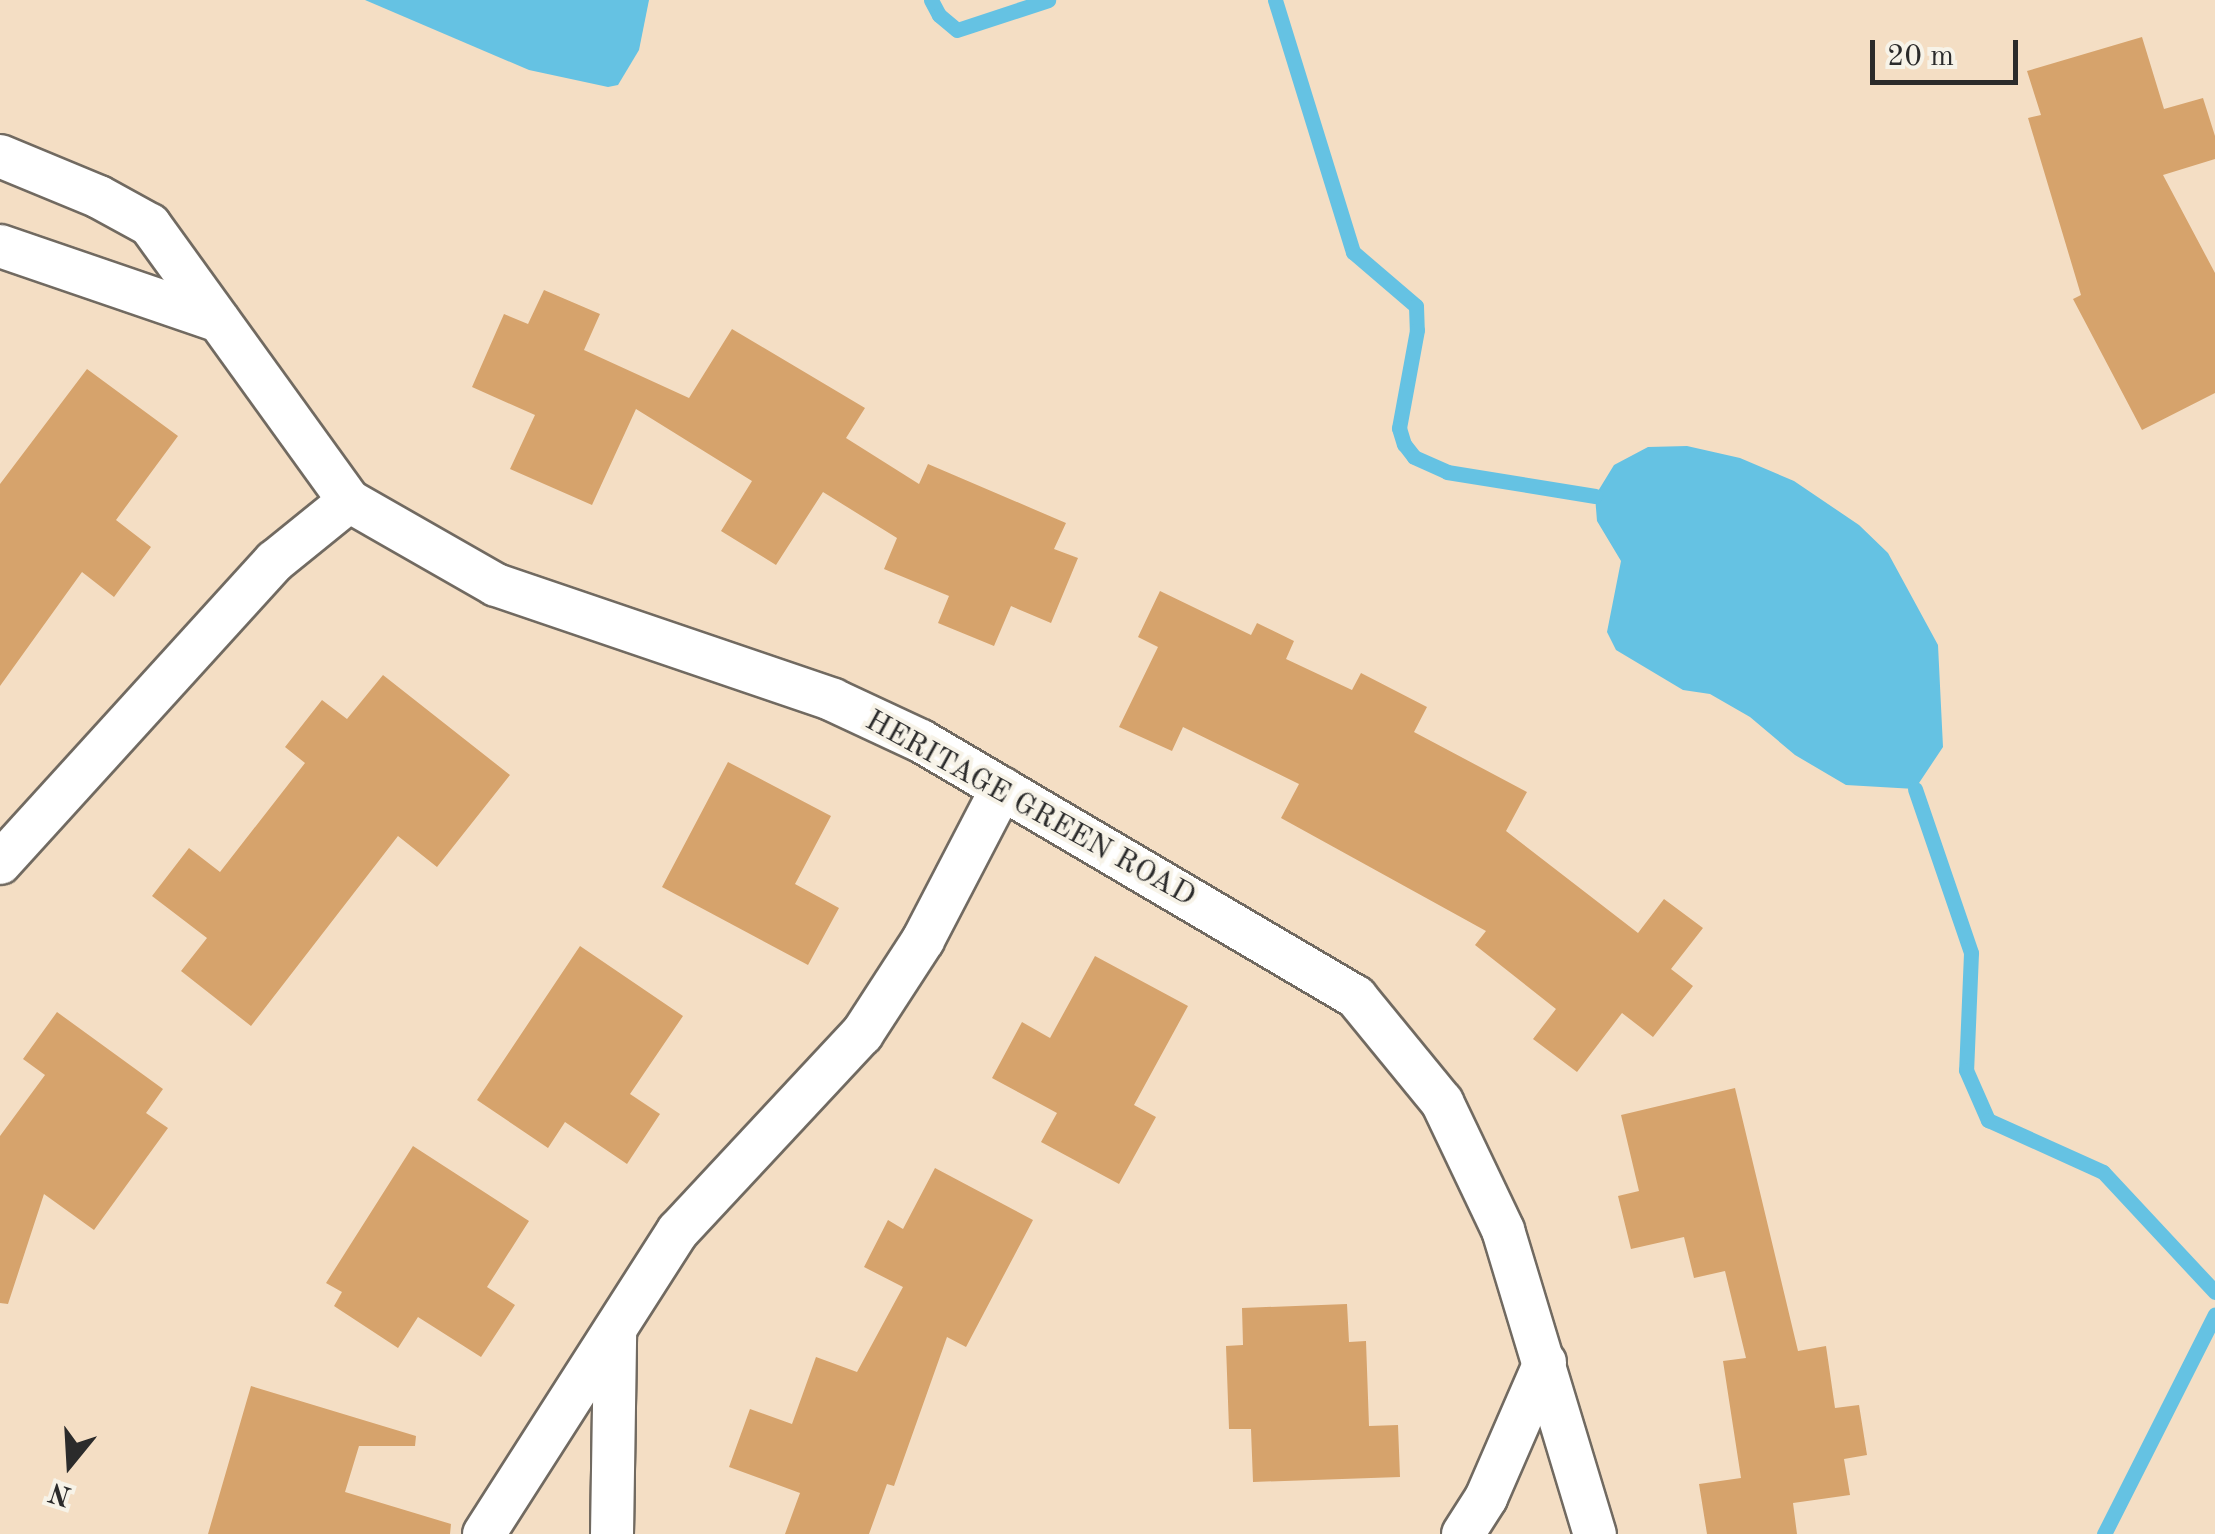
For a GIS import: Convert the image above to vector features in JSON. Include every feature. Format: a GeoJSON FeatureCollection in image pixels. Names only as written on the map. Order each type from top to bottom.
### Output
{"type":"FeatureCollection","features":[{"type":"Feature","properties":{"kind":"street","name":"HERITAGE GREEN ROAD"},"geometry":{"type":"LineString","coordinates":[[0,156],[99,196],[150,225],[350,501],[496,585],[832,700],[921,741],[1356,997],[1442,1102],[1503,1230],[1595,1534]]}},
{"type":"Feature","properties":{"kind":"street"},"geometry":{"type":"LineString","coordinates":[[0,246],[219,320]]}},
{"type":"Feature","properties":{"kind":"street"},"geometry":{"type":"LineString","coordinates":[[0,863],[275,562],[350,501]]}},
{"type":"Feature","properties":{"kind":"street"},"geometry":{"type":"LineString","coordinates":[[484,1534],[678,1231],[862,1034],[923,940],[1002,788]]}},
{"type":"Feature","properties":{"kind":"street"},"geometry":{"type":"LineString","coordinates":[[612,1534],[615,1331]]}},
{"type":"Feature","properties":{"kind":"street"},"geometry":{"type":"LineString","coordinates":[[1463,1534],[1486,1498],[1544,1362]]}},
{"type":"Feature","properties":{"kind":"water"},"geometry":{"type":"Polygon","coordinates":[[[365,0],[649,0],[639,50],[618,85],[608,87],[529,70],[365,0]]]}},
{"type":"Feature","properties":{"kind":"water"},"geometry":{"type":"Polygon","coordinates":[[[1687,446],[1740,458],[1794,481],[1859,525],[1888,553],[1938,645],[1943,747],[1915,789],[1846,785],[1795,755],[1750,717],[1710,694],[1683,690],[1616,650],[1607,632],[1621,561],[1597,521],[1595,496],[1614,465],[1648,447],[1687,446]]]}},
{"type":"Feature","properties":{"kind":"building"},"geometry":{"type":"Polygon","coordinates":[[[2142,37],[2164,109],[2203,98],[2215,136],[2215,159],[2163,175],[2215,273],[2215,393],[2142,430],[2073,299],[2081,295],[2028,118],[2041,115],[2027,71],[2142,37]]]}},
{"type":"Feature","properties":{"kind":"building"},"geometry":{"type":"Polygon","coordinates":[[[544,290],[600,314],[584,350],[689,398],[732,329],[865,408],[846,438],[919,484],[928,464],[1066,523],[1054,549],[1078,558],[1051,623],[1011,606],[994,646],[938,623],[949,596],[884,569],[897,538],[823,492],[776,565],[721,531],[752,481],[636,409],[592,505],[510,469],[535,415],[472,387],[504,314],[528,324],[544,290]]]}},
{"type":"Feature","properties":{"kind":"building"},"geometry":{"type":"Polygon","coordinates":[[[87,369],[178,436],[116,520],[151,547],[114,597],[82,572],[0,686],[0,484],[87,369]]]}},
{"type":"Feature","properties":{"kind":"building"},"geometry":{"type":"Polygon","coordinates":[[[1160,591],[1251,635],[1257,623],[1294,641],[1286,659],[1352,690],[1361,673],[1427,707],[1414,732],[1527,792],[1506,831],[1638,933],[1664,899],[1703,928],[1671,969],[1693,986],[1653,1037],[1622,1013],[1577,1072],[1533,1039],[1556,1009],[1475,945],[1486,931],[1281,818],[1299,784],[1183,727],[1172,751],[1119,727],[1158,647],[1138,637],[1160,591]]]}},
{"type":"Feature","properties":{"kind":"building"},"geometry":{"type":"Polygon","coordinates":[[[383,675],[510,775],[437,867],[398,836],[251,1026],[181,971],[207,938],[152,896],[189,848],[220,872],[305,763],[285,747],[322,700],[347,719],[383,675]]]}},
{"type":"Feature","properties":{"kind":"building"},"geometry":{"type":"Polygon","coordinates":[[[728,762],[831,816],[795,884],[839,908],[808,965],[662,887],[728,762]]]}},
{"type":"Feature","properties":{"kind":"building"},"geometry":{"type":"Polygon","coordinates":[[[580,946],[683,1016],[630,1094],[660,1114],[627,1164],[565,1122],[548,1148],[477,1100],[580,946]]]}},
{"type":"Feature","properties":{"kind":"building"},"geometry":{"type":"Polygon","coordinates":[[[1095,956],[1188,1006],[1134,1105],[1156,1117],[1119,1184],[1041,1142],[1057,1113],[992,1078],[1022,1022],[1050,1038],[1095,956]]]}},
{"type":"Feature","properties":{"kind":"building"},"geometry":{"type":"Polygon","coordinates":[[[57,1012],[163,1089],[146,1113],[168,1128],[94,1230],[44,1194],[8,1304],[0,1303],[0,1136],[45,1075],[23,1059],[57,1012]]]}},
{"type":"Feature","properties":{"kind":"building"},"geometry":{"type":"Polygon","coordinates":[[[1735,1088],[1798,1351],[1826,1346],[1835,1408],[1859,1405],[1867,1455],[1844,1459],[1850,1495],[1793,1503],[1797,1534],[1707,1534],[1699,1484],[1741,1478],[1723,1361],[1746,1358],[1725,1271],[1694,1278],[1684,1237],[1631,1249],[1618,1196],[1639,1191],[1621,1115],[1735,1088]]]}},
{"type":"Feature","properties":{"kind":"building"},"geometry":{"type":"Polygon","coordinates":[[[413,1146],[529,1221],[487,1287],[515,1305],[481,1357],[418,1317],[398,1348],[334,1306],[342,1292],[326,1283],[413,1146]]]}},
{"type":"Feature","properties":{"kind":"building"},"geometry":{"type":"Polygon","coordinates":[[[935,1168],[1033,1220],[966,1347],[947,1337],[894,1486],[887,1484],[869,1534],[785,1534],[800,1493],[729,1467],[750,1409],[792,1424],[816,1357],[857,1372],[903,1287],[864,1267],[888,1220],[903,1229],[935,1168]]]}},
{"type":"Feature","properties":{"kind":"building"},"geometry":{"type":"Polygon","coordinates":[[[1347,1304],[1349,1342],[1366,1341],[1369,1426],[1398,1425],[1400,1477],[1253,1482],[1251,1429],[1229,1429],[1226,1346],[1243,1345],[1242,1308],[1347,1304]]]}},
{"type":"Feature","properties":{"kind":"building"},"geometry":{"type":"Polygon","coordinates":[[[251,1386],[416,1436],[415,1446],[359,1446],[345,1492],[451,1524],[450,1534],[208,1534],[251,1386]]]}},
{"type":"Feature","properties":{"kind":"waterway"},"geometry":{"type":"LineString","coordinates":[[931,0],[939,15],[957,30],[1048,0]]}},
{"type":"Feature","properties":{"kind":"waterway"},"geometry":{"type":"LineString","coordinates":[[1275,0],[1353,252],[1416,306],[1417,330],[1399,428],[1404,444],[1414,457],[1447,472],[1595,496]]}},
{"type":"Feature","properties":{"kind":"waterway"},"geometry":{"type":"LineString","coordinates":[[1915,789],[1971,953],[1966,1070],[1988,1120],[2103,1172],[2215,1292]]}},
{"type":"Feature","properties":{"kind":"waterway"},"geometry":{"type":"LineString","coordinates":[[2104,1534],[2215,1314]]}}]}
